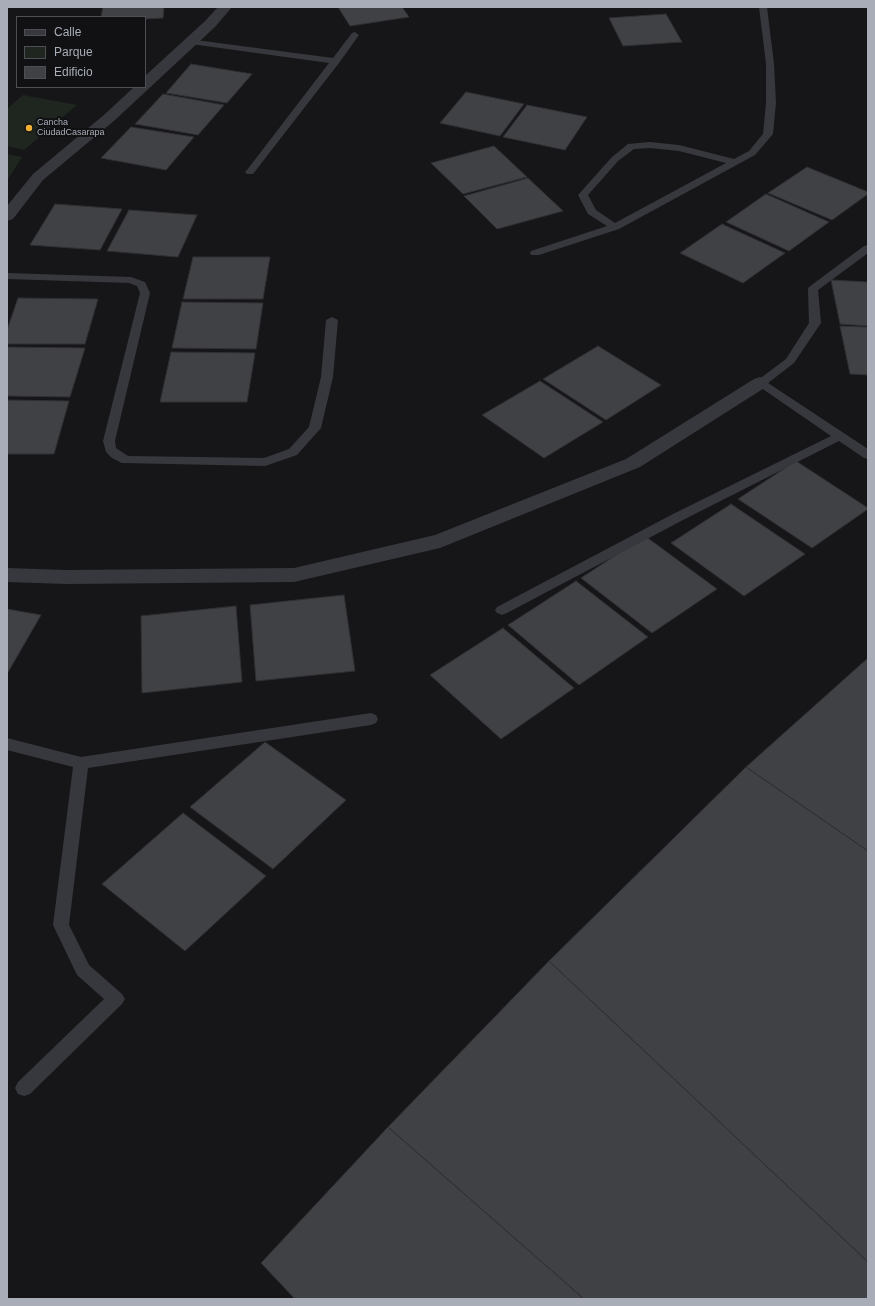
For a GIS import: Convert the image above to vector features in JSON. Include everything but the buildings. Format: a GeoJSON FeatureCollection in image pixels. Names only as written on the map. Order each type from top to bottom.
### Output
{"type":"FeatureCollection","features":[{"type":"Feature","properties":{"kind":"street"},"geometry":{"type":"LineString","coordinates":[[146,83],[225,7]]}},
{"type":"Feature","properties":{"kind":"street"},"geometry":{"type":"LineString","coordinates":[[7,216],[38,177],[110,117],[141,88]]}},
{"type":"Feature","properties":{"kind":"street"},"geometry":{"type":"LineString","coordinates":[[7,575],[66,577],[294,575],[440,541],[633,463],[760,384]]}},
{"type":"Feature","properties":{"kind":"lane"},"geometry":{"type":"LineString","coordinates":[[535,252],[615,227],[752,153],[768,134],[771,103],[770,64],[763,7]]}},
{"type":"Feature","properties":{"kind":"lane"},"geometry":{"type":"LineString","coordinates":[[250,172],[355,36]]}},
{"type":"Feature","properties":{"kind":"lane"},"geometry":{"type":"LineString","coordinates":[[191,41],[336,61]]}},
{"type":"Feature","properties":{"kind":"lane"},"geometry":{"type":"LineString","coordinates":[[615,227],[592,212],[583,195],[615,159],[631,146],[650,145],[679,148],[734,162]]}},
{"type":"Feature","properties":{"kind":"lane"},"geometry":{"type":"LineString","coordinates":[[868,248],[813,288],[816,323],[790,361],[760,384],[868,454]]}},
{"type":"Feature","properties":{"kind":"lane"},"geometry":{"type":"LineString","coordinates":[[7,276],[131,280],[141,284],[145,293],[109,441],[110,450],[126,460],[265,462],[293,452],[315,428],[328,377],[332,320]]}},
{"type":"Feature","properties":{"kind":"lane"},"geometry":{"type":"LineString","coordinates":[[502,610],[678,517],[840,436]]}},
{"type":"Feature","properties":{"kind":"lane"},"geometry":{"type":"LineString","coordinates":[[7,744],[81,763],[371,719]]}},
{"type":"Feature","properties":{"kind":"lane"},"geometry":{"type":"LineString","coordinates":[[24,1088],[116,999],[83,970],[61,925],[81,763]]}},
{"type":"Feature","properties":{"kind":"green space","name":"Cancha CiudadCasarapa"},"geometry":{"type":"Polygon","coordinates":[[[23,95],[77,105],[24,150],[7,146],[7,109],[23,95]]]}},
{"type":"Feature","properties":{"kind":"green space"},"geometry":{"type":"Polygon","coordinates":[[[7,154],[22,157],[7,181],[7,154]]]}},
{"type":"Feature","properties":{"kind":"place","name":"Cancha CiudadCasarapa"},"geometry":{"type":"Point","coordinates":[29,128]}}]}
